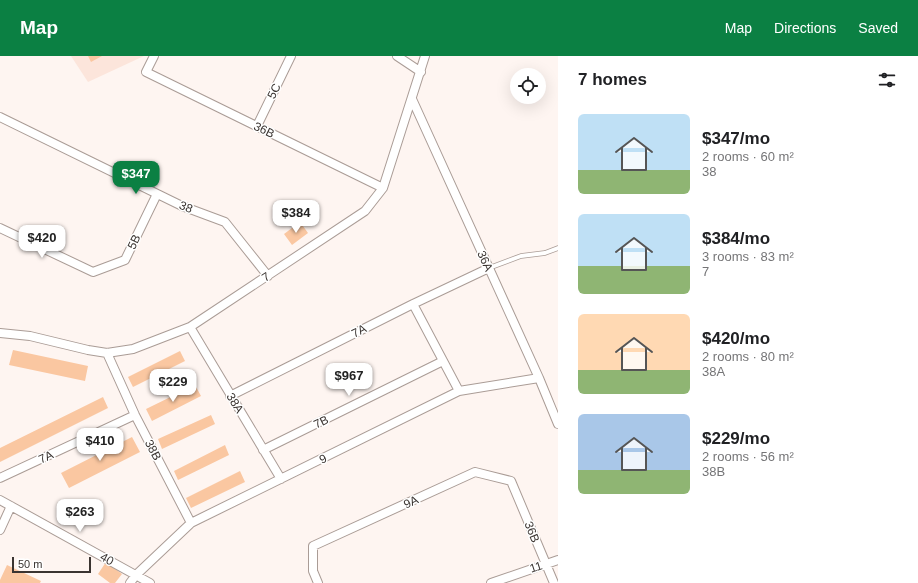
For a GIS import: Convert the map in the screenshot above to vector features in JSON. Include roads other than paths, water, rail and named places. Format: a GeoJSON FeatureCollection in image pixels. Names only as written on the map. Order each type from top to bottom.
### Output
{"type":"FeatureCollection","features":[{"type":"Feature","properties":{"kind":"street","name":"36B"},"geometry":{"type":"LineString","coordinates":[[154,56],[146,72],[382,188]]}},
{"type":"Feature","properties":{"kind":"street","name":"5C"},"geometry":{"type":"LineString","coordinates":[[256,126],[291,56]]}},
{"type":"Feature","properties":{"kind":"street"},"geometry":{"type":"LineString","coordinates":[[397,56],[421,72]]}},
{"type":"Feature","properties":{"kind":"street","name":"7"},"geometry":{"type":"LineString","coordinates":[[0,333],[30,336],[107,353],[133,349],[190,327],[365,211],[382,188],[425,56]]}},
{"type":"Feature","properties":{"kind":"street","name":"36A"},"geometry":{"type":"LineString","coordinates":[[412,99],[558,424]]}},
{"type":"Feature","properties":{"kind":"street","name":"38"},"geometry":{"type":"LineString","coordinates":[[0,117],[182,206],[225,222],[268,276]]}},
{"type":"Feature","properties":{"kind":"street","name":"5B"},"geometry":{"type":"LineString","coordinates":[[0,228],[93,272],[125,260],[157,194]]}},
{"type":"Feature","properties":{"kind":"street","name":"7A"},"geometry":{"type":"LineString","coordinates":[[230,396],[413,304],[489,268]]}},
{"type":"Feature","properties":{"kind":"street"},"geometry":{"type":"LineString","coordinates":[[413,304],[459,391]]}},
{"type":"Feature","properties":{"kind":"street","name":"38A"},"geometry":{"type":"LineString","coordinates":[[190,327],[281,480]]}},
{"type":"Feature","properties":{"kind":"street","name":"38B"},"geometry":{"type":"LineString","coordinates":[[107,353],[135,415],[191,523]]}},
{"type":"Feature","properties":{"kind":"street","name":"7B"},"geometry":{"type":"LineString","coordinates":[[263,450],[443,361]]}},
{"type":"Feature","properties":{"kind":"street","name":"9"},"geometry":{"type":"LineString","coordinates":[[130,583],[136,575],[191,523],[459,391],[538,378]]}},
{"type":"Feature","properties":{"kind":"street","name":"7A"},"geometry":{"type":"LineString","coordinates":[[0,478],[135,415]]}},
{"type":"Feature","properties":{"kind":"street","name":"9A"},"geometry":{"type":"LineString","coordinates":[[318,583],[313,571],[313,546],[475,472],[511,481]]}},
{"type":"Feature","properties":{"kind":"street","name":"36B"},"geometry":{"type":"LineString","coordinates":[[511,481],[554,583]]}},
{"type":"Feature","properties":{"kind":"street","name":"40"},"geometry":{"type":"LineString","coordinates":[[0,500],[150,583]]}},
{"type":"Feature","properties":{"kind":"street"},"geometry":{"type":"LineString","coordinates":[[0,530],[11,506]]}},
{"type":"Feature","properties":{"kind":"street","name":"11"},"geometry":{"type":"LineString","coordinates":[[490,583],[558,560]]}},
{"type":"Feature","properties":{"kind":"lane"},"geometry":{"type":"LineString","coordinates":[[489,268],[521,256],[545,253],[558,248]]}}]}
